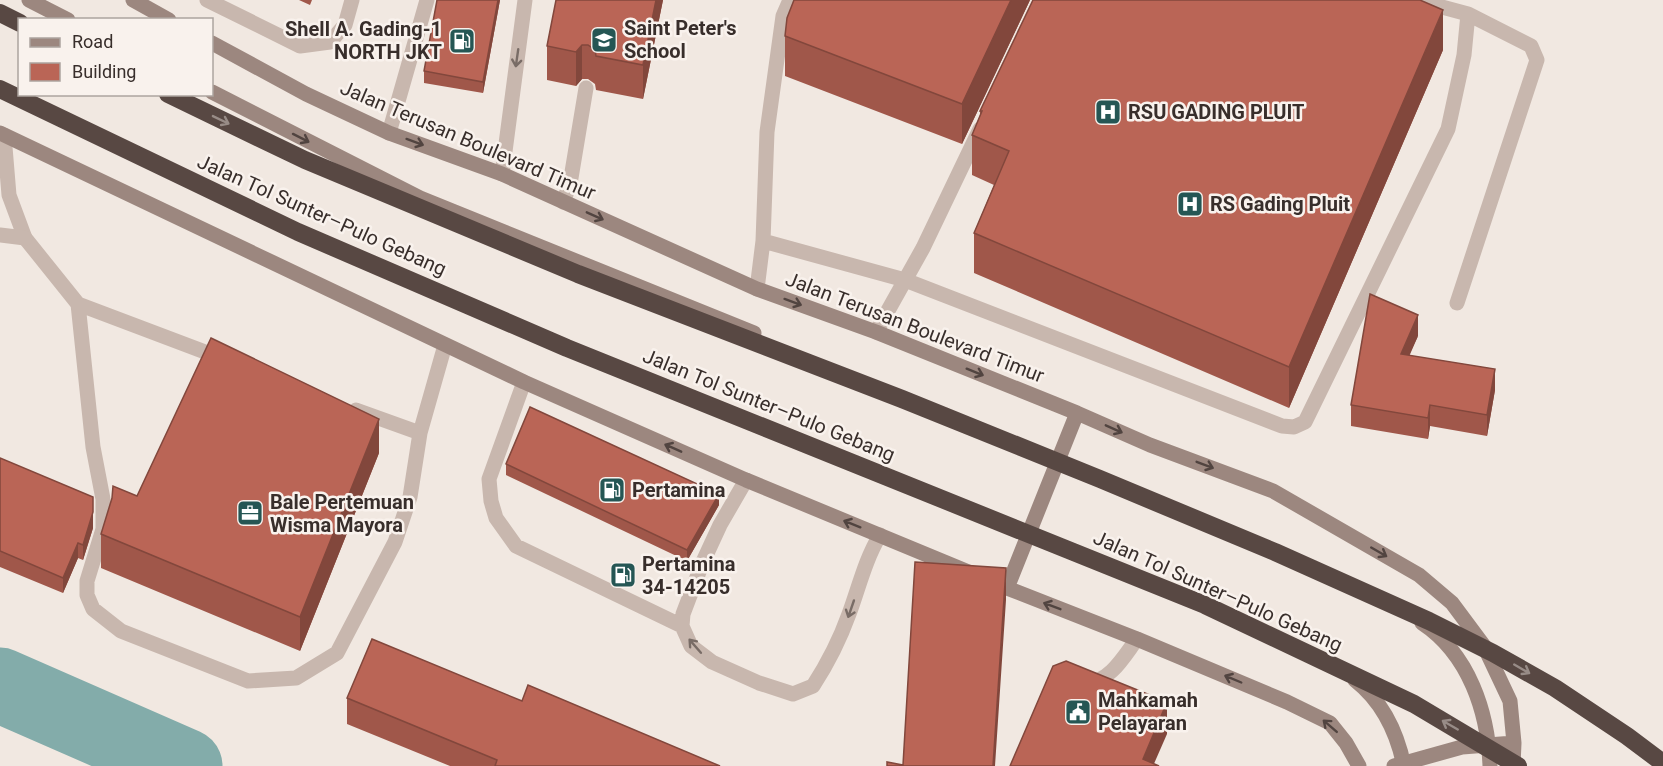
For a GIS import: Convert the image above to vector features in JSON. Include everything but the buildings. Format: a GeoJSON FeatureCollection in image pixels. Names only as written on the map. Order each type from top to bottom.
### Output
{"type":"FeatureCollection","features":[{"type":"Feature","properties":{"kind":"highway"},"geometry":{"type":"LineString","coordinates":[[0,13],[18,22]]}},
{"type":"Feature","properties":{"kind":"highway","name":"Jalan Tol Sunter–Pulo Gebang"},"geometry":{"type":"LineString","coordinates":[[0,89],[298,231],[567,348],[1205,605],[1414,704],[1518,766]]}},
{"type":"Feature","properties":{"kind":"highway"},"geometry":{"type":"LineString","coordinates":[[172,96],[305,160],[578,274],[902,399],[1275,552],[1429,621],[1494,653],[1555,688],[1663,762]]}},
{"type":"Feature","properties":{"kind":"street"},"geometry":{"type":"LineString","coordinates":[[29,0],[64,18]]}},
{"type":"Feature","properties":{"kind":"street"},"geometry":{"type":"LineString","coordinates":[[133,0],[165,18]]}},
{"type":"Feature","properties":{"kind":"street"},"geometry":{"type":"LineString","coordinates":[[207,0],[300,46],[330,42],[345,25],[352,0]]}},
{"type":"Feature","properties":{"kind":"street"},"geometry":{"type":"LineString","coordinates":[[389,133],[427,0]]}},
{"type":"Feature","properties":{"kind":"street"},"geometry":{"type":"LineString","coordinates":[[502,174],[525,0]]}},
{"type":"Feature","properties":{"kind":"street"},"geometry":{"type":"LineString","coordinates":[[757,289],[763,241],[767,132],[783,16],[790,0]]}},
{"type":"Feature","properties":{"kind":"street"},"geometry":{"type":"LineString","coordinates":[[1416,0],[1468,14],[1531,46],[1537,60],[1457,303]]}},
{"type":"Feature","properties":{"kind":"street"},"geometry":{"type":"LineString","coordinates":[[763,241],[905,280],[1282,426],[1293,427],[1305,422],[1448,129],[1464,55],[1468,14]]}},
{"type":"Feature","properties":{"kind":"street","name":"Jalan Terusan Boulevard Timur"},"geometry":{"type":"LineString","coordinates":[[213,44],[306,94],[389,133],[502,174],[757,289],[876,332],[1077,412],[1150,445],[1273,491],[1419,575],[1452,603],[1484,646],[1509,701],[1514,742],[1513,766]]}},
{"type":"Feature","properties":{"kind":"street"},"geometry":{"type":"LineString","coordinates":[[0,83],[18,92]]}},
{"type":"Feature","properties":{"kind":"street"},"geometry":{"type":"LineString","coordinates":[[562,202],[570,184],[586,88]]}},
{"type":"Feature","properties":{"kind":"street"},"geometry":{"type":"LineString","coordinates":[[213,93],[420,198],[1034,446],[1312,564],[1404,611],[1433,630],[1451,649],[1466,672],[1478,697],[1485,722],[1490,766]]}},
{"type":"Feature","properties":{"kind":"street"},"geometry":{"type":"LineString","coordinates":[[25,96],[402,272],[1289,637],[1326,658],[1358,682],[1378,701],[1393,728],[1404,766]]}},
{"type":"Feature","properties":{"kind":"street"},"geometry":{"type":"LineString","coordinates":[[876,332],[923,248],[985,119]]}},
{"type":"Feature","properties":{"kind":"street"},"geometry":{"type":"LineString","coordinates":[[2,134],[9,195],[25,238],[78,304],[233,363]]}},
{"type":"Feature","properties":{"kind":"street"},"geometry":{"type":"LineString","coordinates":[[2,134],[524,382],[747,480],[1287,702],[1330,723],[1346,743],[1359,766]]}},
{"type":"Feature","properties":{"kind":"street"},"geometry":{"type":"LineString","coordinates":[[0,235],[25,238]]}},
{"type":"Feature","properties":{"kind":"street"},"geometry":{"type":"LineString","coordinates":[[78,304],[93,447],[103,499],[103,529],[87,581],[87,595],[93,609],[122,631],[248,681],[296,678],[337,653],[395,542],[410,497],[420,433],[446,345]]}},
{"type":"Feature","properties":{"kind":"street"},"geometry":{"type":"LineString","coordinates":[[524,382],[489,479],[491,501],[496,518],[505,532],[516,546],[682,626]]}},
{"type":"Feature","properties":{"kind":"street"},"geometry":{"type":"LineString","coordinates":[[344,405],[420,433]]}},
{"type":"Feature","properties":{"kind":"street"},"geometry":{"type":"LineString","coordinates":[[1007,588],[1077,412]]}},
{"type":"Feature","properties":{"kind":"street"},"geometry":{"type":"LineString","coordinates":[[747,480],[720,525],[702,564],[683,614],[682,626],[692,646],[712,662],[759,683],[793,694],[813,686],[836,644],[849,614],[870,551],[880,535]]}},
{"type":"Feature","properties":{"kind":"street"},"geometry":{"type":"LineString","coordinates":[[1072,682],[1091,683],[1102,679],[1116,667],[1137,639]]}},
{"type":"Feature","properties":{"kind":"street"},"geometry":{"type":"LineString","coordinates":[[1394,766],[1462,747],[1514,742]]}},
{"type":"Feature","properties":{"kind":"waterway"},"geometry":{"type":"LineString","coordinates":[[0,685],[185,766]]}},
{"type":"Feature","properties":{"kind":"place","name":"Saint Peter's School"},"geometry":{"type":"Point","coordinates":[604,40]}},
{"type":"Feature","properties":{"kind":"place","name":"Shell A. Gading-1 NORTH JKT"},"geometry":{"type":"Point","coordinates":[462,41]}},
{"type":"Feature","properties":{"kind":"place","name":"RSU GADING PLUIT"},"geometry":{"type":"Point","coordinates":[1108,112]}},
{"type":"Feature","properties":{"kind":"place","name":"RS Gading Pluit"},"geometry":{"type":"Point","coordinates":[1190,204]}},
{"type":"Feature","properties":{"kind":"place","name":"Pertamina"},"geometry":{"type":"Point","coordinates":[612,490]}},
{"type":"Feature","properties":{"kind":"place","name":"Bale Pertemuan Wisma Mayora"},"geometry":{"type":"Point","coordinates":[250,513]}},
{"type":"Feature","properties":{"kind":"place","name":"Pertamina 34-14205"},"geometry":{"type":"Point","coordinates":[623,575]}},
{"type":"Feature","properties":{"kind":"place","name":"Mahkamah Pelayaran"},"geometry":{"type":"Point","coordinates":[1078,712]}}]}
